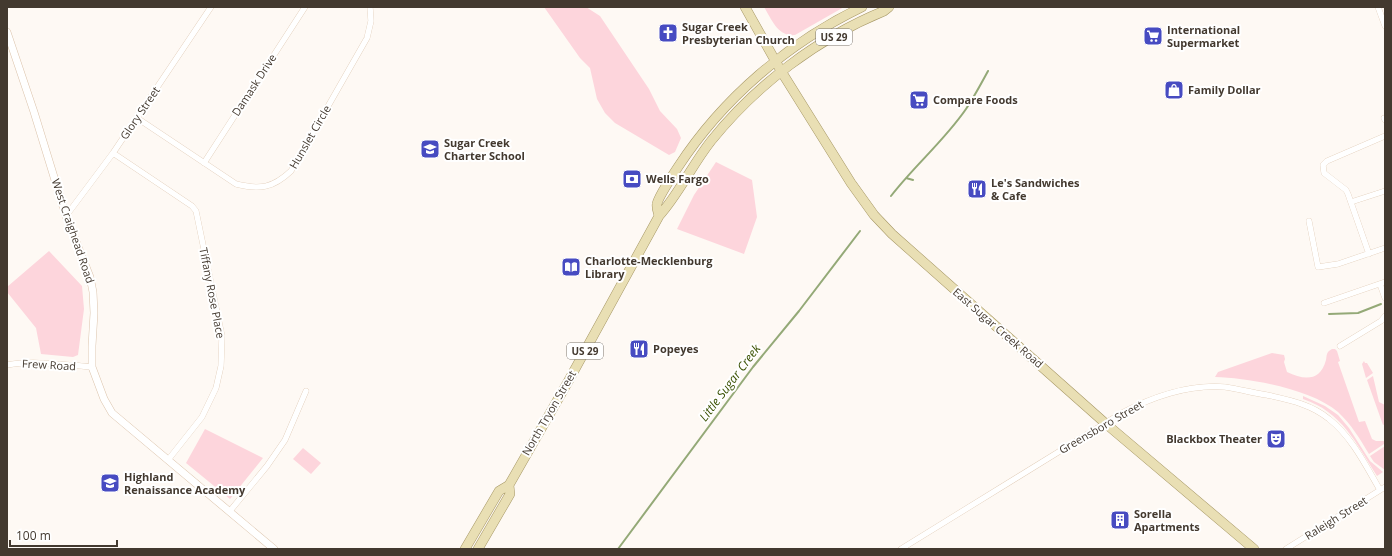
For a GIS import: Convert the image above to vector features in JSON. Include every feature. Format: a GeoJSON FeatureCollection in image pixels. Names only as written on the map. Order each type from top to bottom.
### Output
{"type":"FeatureCollection","features":[{"type":"Feature","properties":{"kind":"main road","name":"East Sugar Creek Road"},"geometry":{"type":"LineString","coordinates":[[745,7],[781,72],[851,183],[874,215],[913,254],[1105,422],[1254,549]]}},
{"type":"Feature","properties":{"kind":"main road","name":"North Tryon Street"},"geometry":{"type":"LineString","coordinates":[[659,216],[657,203],[674,172],[715,117],[741,90],[818,30],[862,7]]}},
{"type":"Feature","properties":{"kind":"main road","name":"North Tryon Street"},"geometry":{"type":"LineString","coordinates":[[465,549],[499,491],[509,485],[569,380],[659,216],[668,206],[689,172],[711,141],[744,105],[781,72],[813,49],[838,34],[884,12],[889,7]]}},
{"type":"Feature","properties":{"kind":"main road","name":"North Tryon Street"},"geometry":{"type":"LineString","coordinates":[[478,549],[510,494],[509,485]]}},
{"type":"Feature","properties":{"kind":"street","name":"Glory Street"},"geometry":{"type":"LineString","coordinates":[[66,216],[113,153],[210,7]]}},
{"type":"Feature","properties":{"kind":"street","name":"Damask Drive"},"geometry":{"type":"LineString","coordinates":[[204,163],[305,7]]}},
{"type":"Feature","properties":{"kind":"street","name":"Hunslet Circle"},"geometry":{"type":"LineString","coordinates":[[137,118],[236,184],[252,188],[267,186],[281,181],[291,171],[367,38],[371,21],[370,7]]}},
{"type":"Feature","properties":{"kind":"street"},"geometry":{"type":"LineString","coordinates":[[1378,7],[1385,26]]}},
{"type":"Feature","properties":{"kind":"street","name":"West Craighead Road"},"geometry":{"type":"LineString","coordinates":[[7,32],[34,112],[66,216],[90,277],[93,292],[94,313],[92,367],[101,392],[112,413],[274,549]]}},
{"type":"Feature","properties":{"kind":"street"},"geometry":{"type":"LineString","coordinates":[[1369,254],[1346,190],[1324,173],[1324,165],[1327,161],[1385,136]]}},
{"type":"Feature","properties":{"kind":"street","name":"Tiffany Rose Place"},"geometry":{"type":"LineString","coordinates":[[113,153],[192,206],[196,211],[222,336],[220,372],[209,406],[168,460]]}},
{"type":"Feature","properties":{"kind":"street"},"geometry":{"type":"LineString","coordinates":[[1351,202],[1385,191]]}},
{"type":"Feature","properties":{"kind":"street"},"geometry":{"type":"LineString","coordinates":[[1309,221],[1318,267],[1338,264],[1385,248]]}},
{"type":"Feature","properties":{"kind":"street"},"geometry":{"type":"LineString","coordinates":[[1324,303],[1383,283],[1385,298]]}},
{"type":"Feature","properties":{"kind":"street"},"geometry":{"type":"LineString","coordinates":[[1340,346],[1381,321],[1385,316]]}},
{"type":"Feature","properties":{"kind":"street","name":"Frew Road"},"geometry":{"type":"LineString","coordinates":[[7,365],[30,363],[92,367]]}},
{"type":"Feature","properties":{"kind":"street","name":"Greensboro Street"},"geometry":{"type":"LineString","coordinates":[[901,549],[1105,422],[1152,398],[1190,389],[1211,387],[1226,388],[1289,400],[1314,409],[1329,418],[1340,428],[1383,489]]}},
{"type":"Feature","properties":{"kind":"street"},"geometry":{"type":"LineString","coordinates":[[230,511],[267,466],[285,440],[306,391]]}},
{"type":"Feature","properties":{"kind":"street","name":"Raleigh Street"},"geometry":{"type":"LineString","coordinates":[[1286,549],[1383,489]]}},
{"type":"Feature","properties":{"kind":"shaded area"},"geometry":{"type":"Polygon","coordinates":[[[544,7],[586,7],[600,16],[649,89],[660,111],[677,129],[681,138],[675,152],[669,155],[615,123],[605,113],[597,99],[590,68],[580,58],[544,7]]]}},
{"type":"Feature","properties":{"kind":"shaded area"},"geometry":{"type":"Polygon","coordinates":[[[764,7],[844,7],[795,35],[789,35],[776,27],[764,7]]]}},
{"type":"Feature","properties":{"kind":"shaded area"},"geometry":{"type":"Polygon","coordinates":[[[716,162],[752,180],[757,217],[744,254],[677,229],[694,195],[716,162]]]}},
{"type":"Feature","properties":{"kind":"shaded area"},"geometry":{"type":"Polygon","coordinates":[[[49,251],[82,286],[84,309],[78,355],[73,357],[41,354],[36,328],[7,292],[7,287],[49,251]]]}},
{"type":"Feature","properties":{"kind":"shaded area"},"geometry":{"type":"Polygon","coordinates":[[[1332,349],[1337,351],[1340,361],[1338,362],[1359,422],[1365,421],[1372,439],[1376,441],[1384,441],[1384,444],[1369,454],[1359,437],[1338,412],[1312,397],[1280,386],[1262,382],[1215,377],[1218,372],[1272,353],[1284,355],[1284,362],[1287,372],[1305,378],[1316,376],[1323,367],[1328,352],[1332,349]]]}},
{"type":"Feature","properties":{"kind":"shaded area"},"geometry":{"type":"Polygon","coordinates":[[[1364,361],[1373,373],[1366,378],[1362,364],[1364,361]]]}},
{"type":"Feature","properties":{"kind":"shaded area"},"geometry":{"type":"Polygon","coordinates":[[[1373,376],[1379,402],[1385,405],[1385,424],[1383,425],[1367,380],[1373,376]]]}},
{"type":"Feature","properties":{"kind":"shaded area"},"geometry":{"type":"Polygon","coordinates":[[[1303,396],[1325,406],[1338,415],[1349,428],[1370,461],[1383,472],[1377,476],[1355,441],[1338,420],[1317,405],[1303,399],[1303,396]]]}},
{"type":"Feature","properties":{"kind":"shaded area"},"geometry":{"type":"Polygon","coordinates":[[[205,429],[263,458],[230,499],[186,463],[205,429]]]}},
{"type":"Feature","properties":{"kind":"shaded area"},"geometry":{"type":"Polygon","coordinates":[[[1385,446],[1385,470],[1374,462],[1370,456],[1385,446]]]}},
{"type":"Feature","properties":{"kind":"shaded area"},"geometry":{"type":"Polygon","coordinates":[[[303,448],[321,463],[311,474],[293,459],[303,448]]]}},
{"type":"Feature","properties":{"kind":"waterway","name":"Little Sugar Creek"},"geometry":{"type":"LineString","coordinates":[[891,196],[957,121],[972,100],[988,71]]}},
{"type":"Feature","properties":{"kind":"waterway","name":"Little Sugar Creek"},"geometry":{"type":"LineString","coordinates":[[906,178],[913,180]]}},
{"type":"Feature","properties":{"kind":"waterway","name":"Little Sugar Creek"},"geometry":{"type":"LineString","coordinates":[[618,549],[753,367],[799,311],[860,231]]}},
{"type":"Feature","properties":{"kind":"waterway"},"geometry":{"type":"LineString","coordinates":[[1329,314],[1358,313],[1381,304]]}},
{"type":"Feature","properties":{"kind":"place","name":"Sugar Creek Presbyterian Church"},"geometry":{"type":"Point","coordinates":[668,33]}},
{"type":"Feature","properties":{"kind":"place","name":"International Supermarket"},"geometry":{"type":"Point","coordinates":[1153,36]}},
{"type":"Feature","properties":{"kind":"place","name":"Family Dollar"},"geometry":{"type":"Point","coordinates":[1174,90]}},
{"type":"Feature","properties":{"kind":"place","name":"Compare Foods"},"geometry":{"type":"Point","coordinates":[919,100]}},
{"type":"Feature","properties":{"kind":"place","name":"Sugar Creek Charter School"},"geometry":{"type":"Point","coordinates":[430,149]}},
{"type":"Feature","properties":{"kind":"place","name":"Wells Fargo"},"geometry":{"type":"Point","coordinates":[632,179]}},
{"type":"Feature","properties":{"kind":"place","name":"Le's Sandwiches & Cafe"},"geometry":{"type":"Point","coordinates":[977,189]}},
{"type":"Feature","properties":{"kind":"place","name":"Charlotte-Mecklenburg Library"},"geometry":{"type":"Point","coordinates":[571,267]}},
{"type":"Feature","properties":{"kind":"place","name":"Popeyes"},"geometry":{"type":"Point","coordinates":[639,349]}},
{"type":"Feature","properties":{"kind":"place","name":"Blackbox Theater"},"geometry":{"type":"Point","coordinates":[1276,439]}},
{"type":"Feature","properties":{"kind":"place","name":"Highland Renaissance Academy"},"geometry":{"type":"Point","coordinates":[110,483]}},
{"type":"Feature","properties":{"kind":"place","name":"Sorella Apartments"},"geometry":{"type":"Point","coordinates":[1120,520]}}]}
